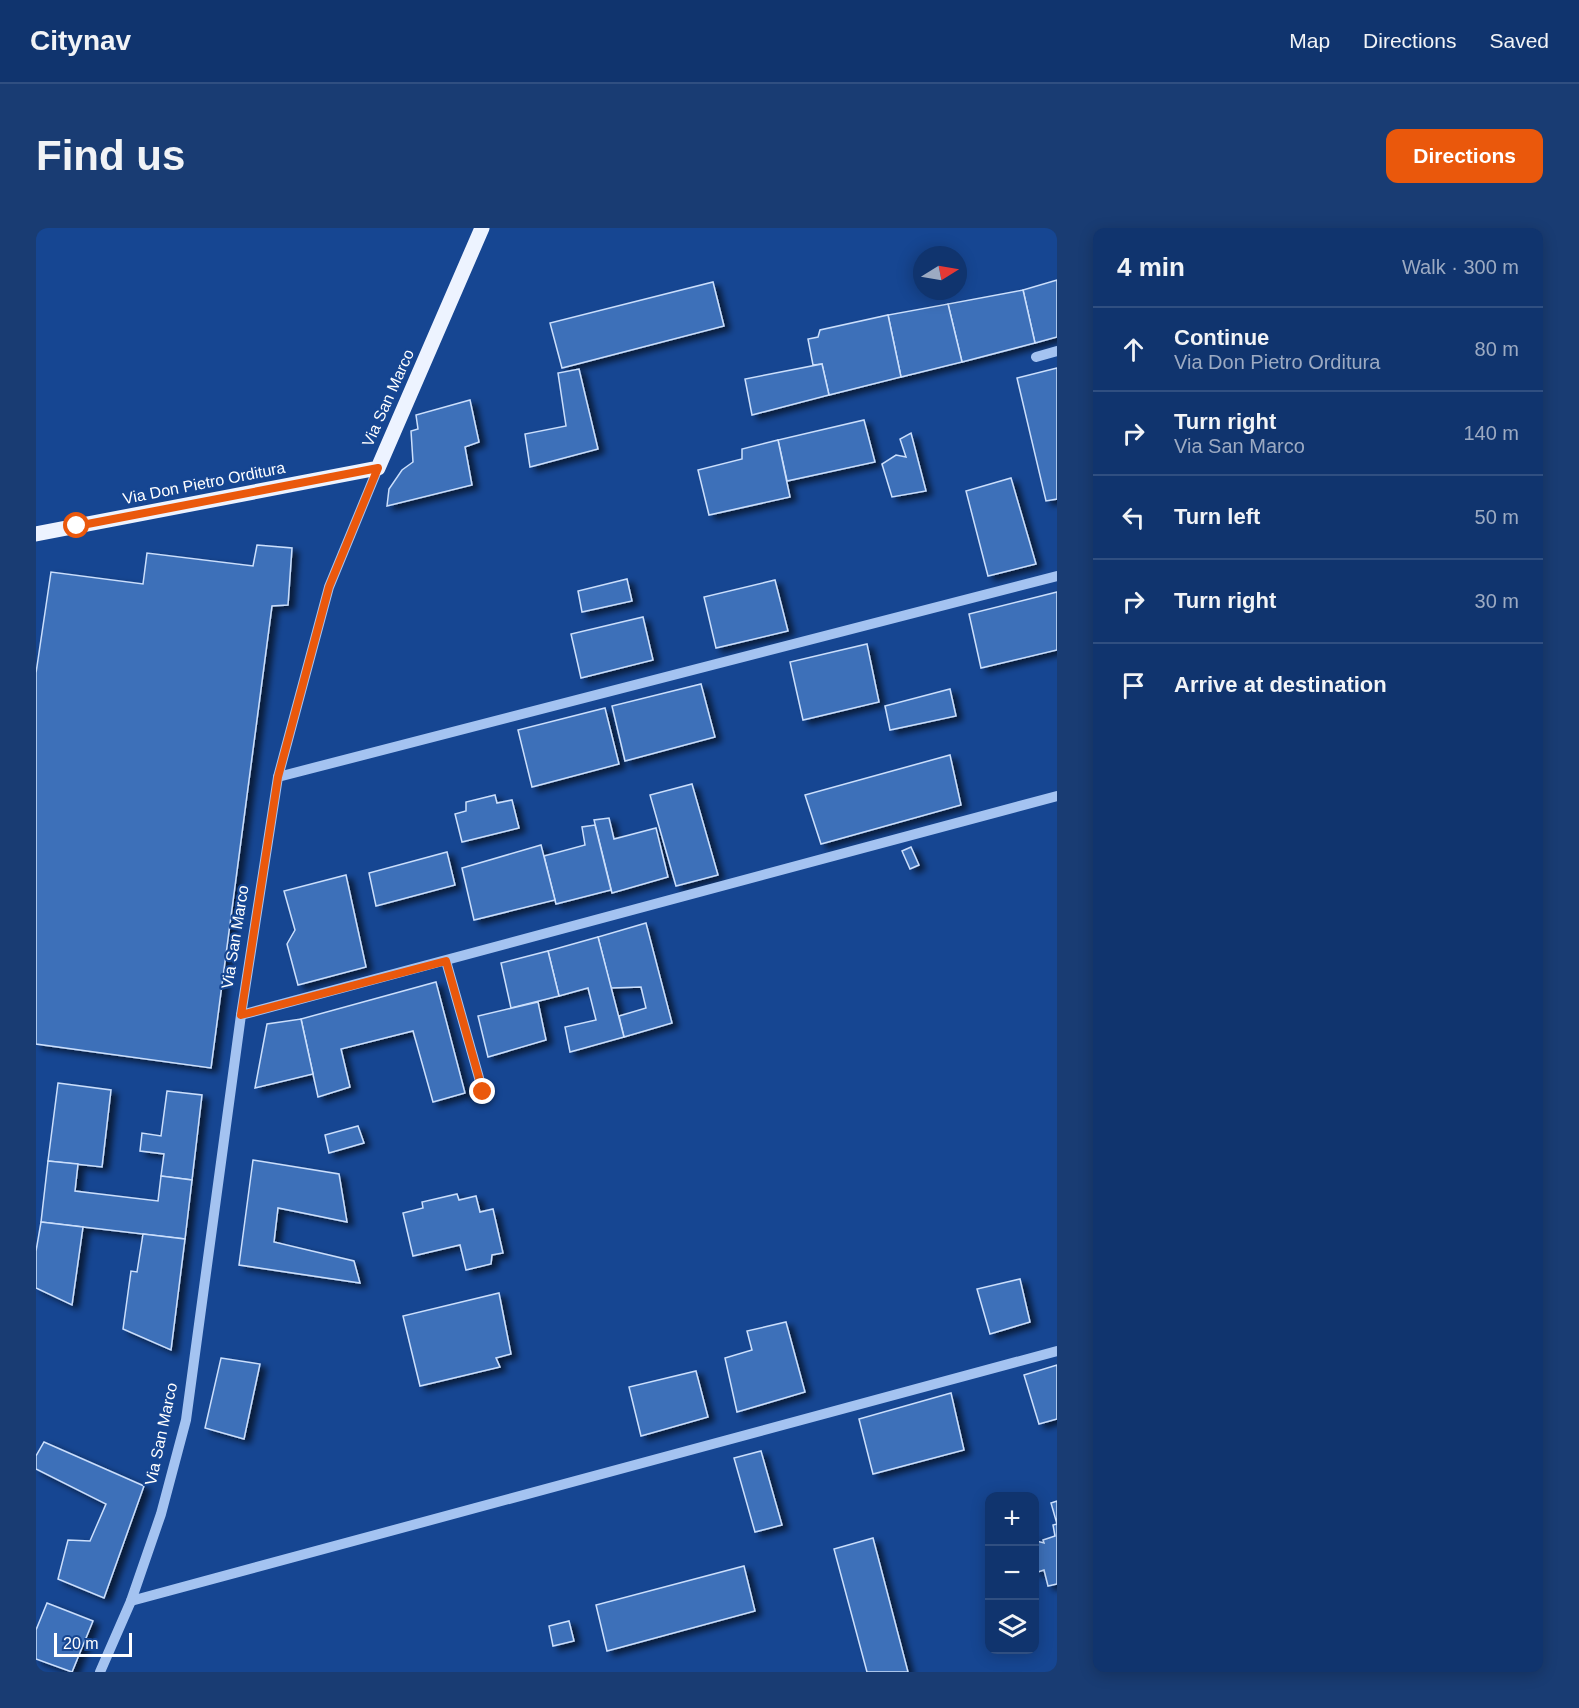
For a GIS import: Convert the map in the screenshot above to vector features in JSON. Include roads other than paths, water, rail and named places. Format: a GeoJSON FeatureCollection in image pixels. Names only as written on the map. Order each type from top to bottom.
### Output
{"type":"FeatureCollection","features":[{"type":"Feature","properties":{"kind":"main road","name":"Via San Marco"},"geometry":{"type":"LineString","coordinates":[[378,468],[482,228]]}},
{"type":"Feature","properties":{"kind":"main road","name":"Via Don Pietro Orditura"},"geometry":{"type":"LineString","coordinates":[[36,534],[378,468]]}},
{"type":"Feature","properties":{"kind":"street"},"geometry":{"type":"LineString","coordinates":[[1036,357],[1057,351]]}},
{"type":"Feature","properties":{"kind":"street","name":"Via San Marco"},"geometry":{"type":"LineString","coordinates":[[100,1672],[131,1601],[161,1514],[186,1420],[241,1015],[278,777],[329,587],[378,468]]}},
{"type":"Feature","properties":{"kind":"street"},"geometry":{"type":"LineString","coordinates":[[278,777],[1057,576]]}},
{"type":"Feature","properties":{"kind":"street"},"geometry":{"type":"LineString","coordinates":[[241,1015],[1057,796]]}},
{"type":"Feature","properties":{"kind":"street"},"geometry":{"type":"LineString","coordinates":[[446,961],[483,1092]]}},
{"type":"Feature","properties":{"kind":"street"},"geometry":{"type":"LineString","coordinates":[[131,1601],[1057,1351]]}}]}
